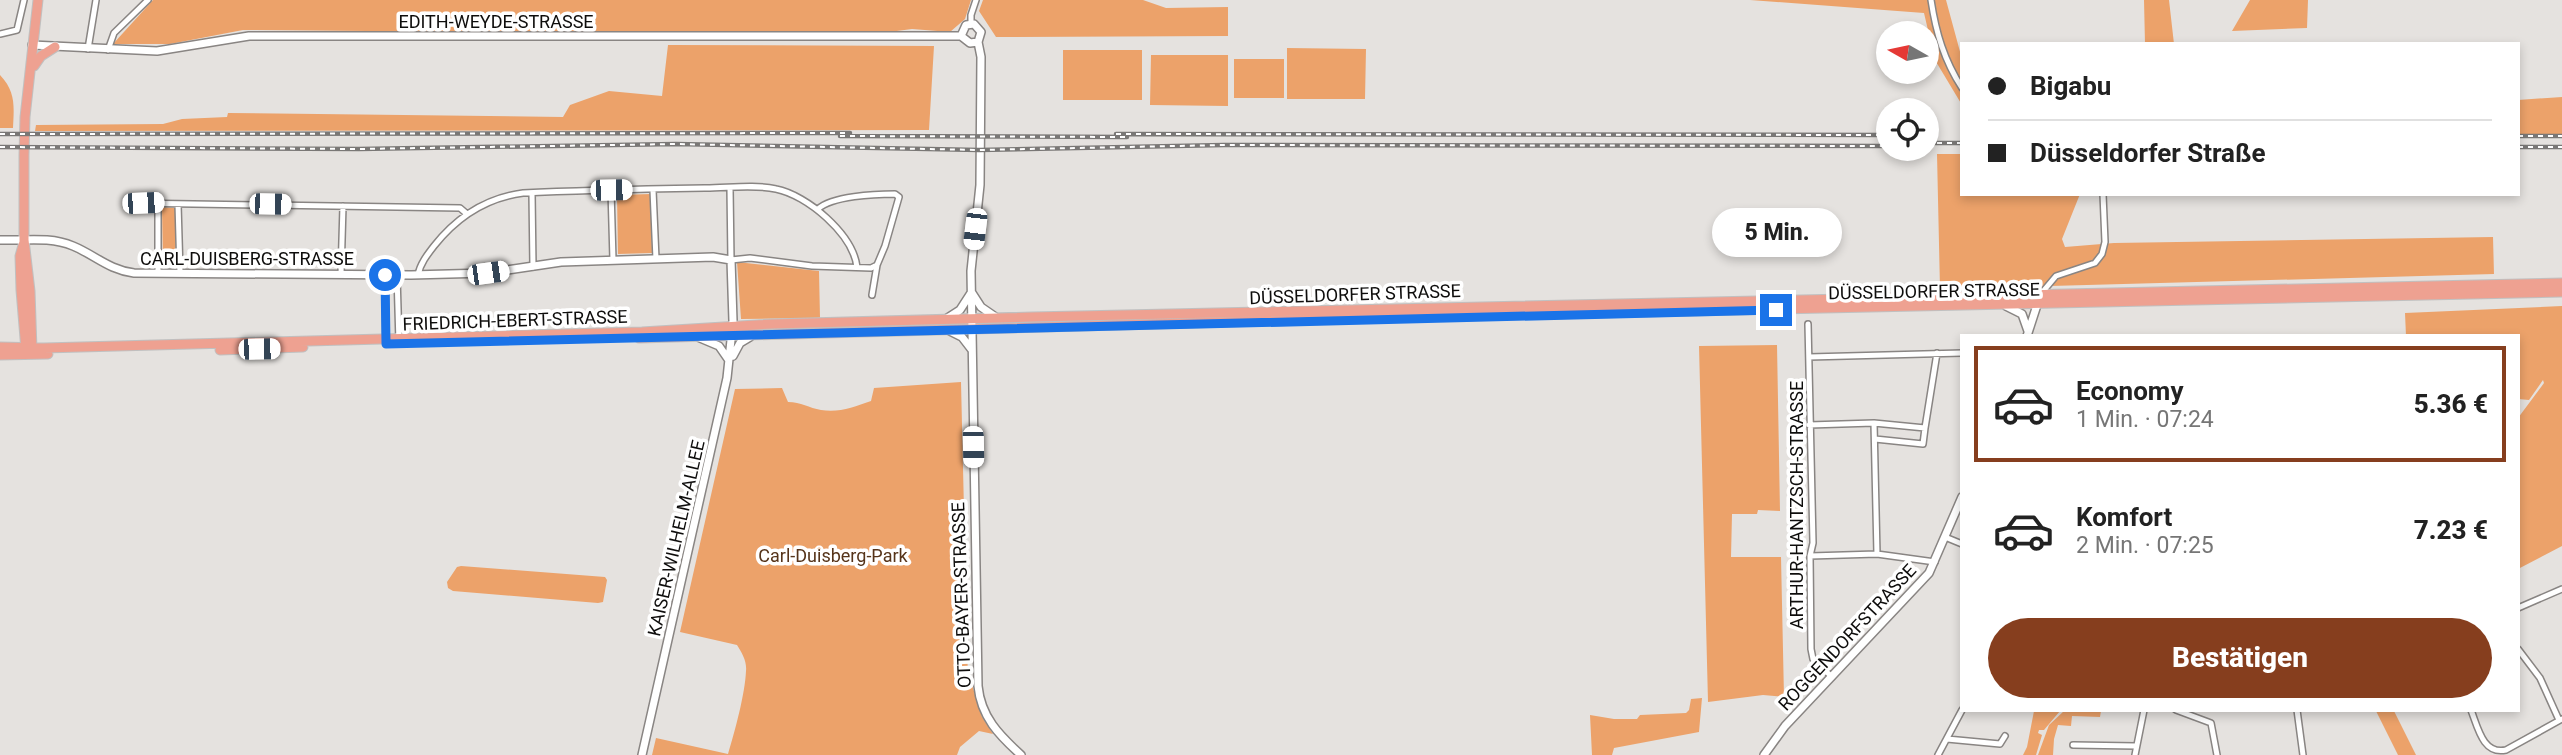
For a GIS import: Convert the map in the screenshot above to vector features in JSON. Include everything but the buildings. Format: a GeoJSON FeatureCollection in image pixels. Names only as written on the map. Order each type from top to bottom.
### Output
{"type":"FeatureCollection","features":[{"type":"Feature","properties":{"kind":"main road"},"geometry":{"type":"LineString","coordinates":[[29,350],[20,256],[24,240],[25,124],[29,73],[26,63],[27,53],[32,45],[38,0]]}},
{"type":"Feature","properties":{"kind":"main road"},"geometry":{"type":"LineString","coordinates":[[29,73],[41,56],[55,47]]}},
{"type":"Feature","properties":{"kind":"main road","name":"DÜSSELDORFER STRASSE"},"geometry":{"type":"LineString","coordinates":[[760,334],[972,323],[2562,282]]}},
{"type":"Feature","properties":{"kind":"main road","name":"DÜSSELDORFER STRASSE"},"geometry":{"type":"LineString","coordinates":[[1528,310],[2004,305],[2562,292]]}},
{"type":"Feature","properties":{"kind":"main road","name":"DÜSSELDORFER STRASSE"},"geometry":{"type":"LineString","coordinates":[[972,323],[997,318],[1268,317]]}},
{"type":"Feature","properties":{"kind":"main road","name":"DÜSSELDORFER STRASSE"},"geometry":{"type":"LineString","coordinates":[[863,323],[946,324]]}},
{"type":"Feature","properties":{"kind":"main road","name":"FRIEDRICH-EBERT-STRASSE"},"geometry":{"type":"LineString","coordinates":[[399,341],[733,331],[863,323]]}},
{"type":"Feature","properties":{"kind":"main road"},"geometry":{"type":"LineString","coordinates":[[696,336],[733,331]]}},
{"type":"Feature","properties":{"kind":"main road","name":"FRIEDRICH-EBERT-STRASSE"},"geometry":{"type":"LineString","coordinates":[[733,331],[760,334]]}},
{"type":"Feature","properties":{"kind":"main road","name":"FRIEDRICH-EBERT-STRASSE"},"geometry":{"type":"LineString","coordinates":[[0,348],[29,350],[696,336]]}},
{"type":"Feature","properties":{"kind":"main road","name":"FRIEDRICH-EBERT-STRASSE"},"geometry":{"type":"LineString","coordinates":[[0,355],[29,350]]}},
{"type":"Feature","properties":{"kind":"street"},"geometry":{"type":"LineString","coordinates":[[0,34],[18,30],[24,0]]}},
{"type":"Feature","properties":{"kind":"street"},"geometry":{"type":"LineString","coordinates":[[88,49],[96,0]]}},
{"type":"Feature","properties":{"kind":"street"},"geometry":{"type":"LineString","coordinates":[[108,50],[114,33],[148,0]]}},
{"type":"Feature","properties":{"kind":"street"},"geometry":{"type":"LineString","coordinates":[[971,24],[976,0]]}},
{"type":"Feature","properties":{"kind":"street"},"geometry":{"type":"LineString","coordinates":[[1931,0],[1945,60],[1960,85]]}},
{"type":"Feature","properties":{"kind":"street"},"geometry":{"type":"LineString","coordinates":[[971,24],[981,30],[978,42],[970,43],[961,36],[963,29],[971,24]]}},
{"type":"Feature","properties":{"kind":"street","name":"EDITH-WEYDE-STRASSE"},"geometry":{"type":"LineString","coordinates":[[32,45],[108,50],[172,50],[249,36],[961,36]]}},
{"type":"Feature","properties":{"kind":"street","name":"OTTO-BAYER-STRASSE"},"geometry":{"type":"LineString","coordinates":[[978,42],[981,57],[980,185],[972,252],[972,323],[979,693],[992,725],[1021,755]]}},
{"type":"Feature","properties":{"kind":"street"},"geometry":{"type":"LineString","coordinates":[[730,188],[731,260]]}},
{"type":"Feature","properties":{"kind":"street"},"geometry":{"type":"LineString","coordinates":[[418,275],[426,256],[444,234],[467,214],[495,199],[532,193],[611,190],[777,189],[807,201],[818,209],[851,249],[857,267]]}},
{"type":"Feature","properties":{"kind":"street"},"geometry":{"type":"LineString","coordinates":[[611,190],[613,260]]}},
{"type":"Feature","properties":{"kind":"street"},"geometry":{"type":"LineString","coordinates":[[653,190],[656,259]]}},
{"type":"Feature","properties":{"kind":"street"},"geometry":{"type":"LineString","coordinates":[[532,193],[533,267]]}},
{"type":"Feature","properties":{"kind":"street"},"geometry":{"type":"LineString","coordinates":[[818,209],[822,205],[856,197],[895,194],[899,197],[877,265],[872,295]]}},
{"type":"Feature","properties":{"kind":"street"},"geometry":{"type":"LineString","coordinates":[[2028,334],[2040,295],[2056,276],[2095,263],[2102,254],[2105,242],[2103,196]]}},
{"type":"Feature","properties":{"kind":"street"},"geometry":{"type":"LineString","coordinates":[[158,202],[158,273]]}},
{"type":"Feature","properties":{"kind":"street"},"geometry":{"type":"LineString","coordinates":[[131,203],[460,208],[467,214]]}},
{"type":"Feature","properties":{"kind":"street"},"geometry":{"type":"LineString","coordinates":[[178,204],[180,272]]}},
{"type":"Feature","properties":{"kind":"street"},"geometry":{"type":"LineString","coordinates":[[341,274],[343,206]]}},
{"type":"Feature","properties":{"kind":"street","name":"CARL-DUISBERG-STRASSE"},"geometry":{"type":"LineString","coordinates":[[0,240],[52,240],[70,245],[119,271],[158,273],[488,273],[561,262],[713,257],[871,268],[877,265]]}},
{"type":"Feature","properties":{"kind":"street","name":"KAISER-WILHELM-ALLEE"},"geometry":{"type":"LineString","coordinates":[[642,755],[730,363],[733,331],[731,260]]}},
{"type":"Feature","properties":{"kind":"street"},"geometry":{"type":"LineString","coordinates":[[385,275],[386,341]]}},
{"type":"Feature","properties":{"kind":"street"},"geometry":{"type":"LineString","coordinates":[[397,275],[399,341]]}},
{"type":"Feature","properties":{"kind":"street"},"geometry":{"type":"LineString","coordinates":[[973,350],[946,324],[972,293],[981,307],[997,318]]}},
{"type":"Feature","properties":{"kind":"street"},"geometry":{"type":"LineString","coordinates":[[2004,305],[2022,314],[2028,334]]}},
{"type":"Feature","properties":{"kind":"street","name":"ARTHUR-HANTZSCH-STRASSE"},"geometry":{"type":"LineString","coordinates":[[1808,324],[1813,543],[1810,556],[1811,649],[1814,659],[1832,677]]}},
{"type":"Feature","properties":{"kind":"street"},"geometry":{"type":"LineString","coordinates":[[730,363],[740,343],[760,334]]}},
{"type":"Feature","properties":{"kind":"street"},"geometry":{"type":"LineString","coordinates":[[696,336],[719,345],[730,363]]}},
{"type":"Feature","properties":{"kind":"street"},"geometry":{"type":"LineString","coordinates":[[1875,439],[1923,444],[1937,353]]}},
{"type":"Feature","properties":{"kind":"street"},"geometry":{"type":"LineString","coordinates":[[1809,357],[1960,353]]}},
{"type":"Feature","properties":{"kind":"street"},"geometry":{"type":"LineString","coordinates":[[1809,425],[1874,423],[1925,428]]}},
{"type":"Feature","properties":{"kind":"street"},"geometry":{"type":"LineString","coordinates":[[1874,423],[1877,554]]}},
{"type":"Feature","properties":{"kind":"street","name":"ROGGENDORFSTRASSE"},"geometry":{"type":"LineString","coordinates":[[1769,753],[1785,726],[1922,580],[1935,562],[1960,502]]}},
{"type":"Feature","properties":{"kind":"street"},"geometry":{"type":"LineString","coordinates":[[1945,537],[1960,543]]}},
{"type":"Feature","properties":{"kind":"street"},"geometry":{"type":"LineString","coordinates":[[1810,556],[1877,554],[1935,562]]}},
{"type":"Feature","properties":{"kind":"street"},"geometry":{"type":"LineString","coordinates":[[2520,607],[2562,589]]}},
{"type":"Feature","properties":{"kind":"street"},"geometry":{"type":"LineString","coordinates":[[2472,712],[2486,746],[2494,752],[2507,750],[2561,719],[2540,678],[2520,652]]}},
{"type":"Feature","properties":{"kind":"street"},"geometry":{"type":"LineString","coordinates":[[1938,755],[1961,712]]}},
{"type":"Feature","properties":{"kind":"street"},"geometry":{"type":"LineString","coordinates":[[2135,755],[2144,712]]}},
{"type":"Feature","properties":{"kind":"street"},"geometry":{"type":"LineString","coordinates":[[2181,712],[2211,723],[2217,755]]}},
{"type":"Feature","properties":{"kind":"street"},"geometry":{"type":"LineString","coordinates":[[2297,712],[2303,755]]}},
{"type":"Feature","properties":{"kind":"street"},"geometry":{"type":"LineString","coordinates":[[1947,739],[2000,744],[2005,736]]}},
{"type":"Feature","properties":{"kind":"street"},"geometry":{"type":"LineString","coordinates":[[2074,745],[2136,747]]}},
{"type":"Feature","properties":{"kind":"green space"},"geometry":{"type":"Polygon","coordinates":[[[153,0],[971,0],[965,19],[950,32],[912,29],[889,32],[584,33],[243,30],[170,44],[113,44],[153,0]]]}},
{"type":"Feature","properties":{"kind":"green space"},"geometry":{"type":"Polygon","coordinates":[[[983,0],[1143,0],[1166,8],[1228,7],[1228,36],[996,37],[979,11],[983,0]]]}},
{"type":"Feature","properties":{"kind":"green space"},"geometry":{"type":"Polygon","coordinates":[[[1750,0],[1946,0],[1960,52],[1960,102],[1939,67],[1939,21],[1926,21],[1924,13],[1750,0]]]}},
{"type":"Feature","properties":{"kind":"green space"},"geometry":{"type":"Polygon","coordinates":[[[2144,0],[2169,0],[2174,42],[2145,42],[2144,0]]]}},
{"type":"Feature","properties":{"kind":"green space"},"geometry":{"type":"Polygon","coordinates":[[[2250,0],[2308,0],[2307,28],[2232,31],[2250,0]]]}},
{"type":"Feature","properties":{"kind":"green space"},"geometry":{"type":"Polygon","coordinates":[[[668,45],[934,46],[929,130],[35,131],[36,125],[163,124],[182,119],[227,117],[228,113],[563,117],[570,105],[609,91],[662,96],[668,45]]]}},
{"type":"Feature","properties":{"kind":"green space"},"geometry":{"type":"Polygon","coordinates":[[[1287,48],[1366,49],[1365,99],[1287,99],[1287,48]]]}},
{"type":"Feature","properties":{"kind":"green space"},"geometry":{"type":"Polygon","coordinates":[[[1063,50],[1142,50],[1142,100],[1063,100],[1063,50]]]}},
{"type":"Feature","properties":{"kind":"green space"},"geometry":{"type":"Polygon","coordinates":[[[1151,55],[1228,55],[1228,106],[1150,105],[1151,55]]]}},
{"type":"Feature","properties":{"kind":"green space"},"geometry":{"type":"Polygon","coordinates":[[[1234,59],[1284,59],[1284,98],[1234,98],[1234,59]]]}},
{"type":"Feature","properties":{"kind":"green space"},"geometry":{"type":"Polygon","coordinates":[[[0,75],[11,93],[14,106],[13,128],[0,128],[0,75]]]}},
{"type":"Feature","properties":{"kind":"green space"},"geometry":{"type":"Polygon","coordinates":[[[2562,97],[2562,134],[2520,134],[2520,100],[2562,97]]]}},
{"type":"Feature","properties":{"kind":"green space"},"geometry":{"type":"Polygon","coordinates":[[[1939,154],[1960,154],[1960,196],[2079,196],[2062,239],[2065,247],[2114,243],[2493,237],[2494,274],[1940,289],[1937,161],[1939,154]]]}},
{"type":"Feature","properties":{"kind":"green space"},"geometry":{"type":"Polygon","coordinates":[[[651,194],[652,253],[618,254],[617,195],[651,194]]]}},
{"type":"Feature","properties":{"kind":"green space"},"geometry":{"type":"Polygon","coordinates":[[[162,207],[175,208],[176,264],[163,264],[162,207]]]}},
{"type":"Feature","properties":{"kind":"green space"},"geometry":{"type":"Polygon","coordinates":[[[737,262],[819,271],[820,318],[741,319],[737,262]]]}},
{"type":"Feature","properties":{"kind":"green space"},"geometry":{"type":"Polygon","coordinates":[[[2562,306],[2562,546],[2520,568],[2520,415],[2544,383],[2543,380],[2529,400],[2520,399],[2520,334],[2406,334],[2405,313],[2562,306]]]}},
{"type":"Feature","properties":{"kind":"green space"},"geometry":{"type":"Polygon","coordinates":[[[1777,345],[1780,511],[1758,510],[1757,514],[1732,514],[1731,557],[1781,557],[1784,697],[1763,695],[1708,702],[1699,346],[1777,345]]]}},
{"type":"Feature","properties":{"kind":"green space","name":"Carl-Duisberg-Park"},"geometry":{"type":"Polygon","coordinates":[[[961,382],[968,681],[973,688],[982,717],[993,734],[979,731],[960,747],[957,755],[652,755],[656,738],[728,754],[744,690],[746,667],[737,645],[680,632],[735,389],[782,388],[788,402],[834,411],[871,401],[874,388],[961,382]]]}},
{"type":"Feature","properties":{"kind":"green space"},"geometry":{"type":"Polygon","coordinates":[[[457,567],[605,577],[607,580],[603,602],[598,603],[453,591],[448,588],[447,582],[457,567]]]}},
{"type":"Feature","properties":{"kind":"green space"},"geometry":{"type":"Polygon","coordinates":[[[1702,698],[1699,732],[1614,748],[1612,755],[1592,755],[1590,715],[1637,719],[1640,715],[1686,713],[1691,699],[1702,698]]]}},
{"type":"Feature","properties":{"kind":"green space"},"geometry":{"type":"Polygon","coordinates":[[[2034,712],[2059,712],[2044,730],[2039,730],[2038,733],[2042,735],[2036,755],[2023,755],[2034,712]]]}},
{"type":"Feature","properties":{"kind":"green space"},"geometry":{"type":"Polygon","coordinates":[[[2063,712],[2101,712],[2100,717],[2072,716],[2071,726],[2058,725],[2053,755],[2038,755],[2049,725],[2063,712]]]}},
{"type":"Feature","properties":{"kind":"green space"},"geometry":{"type":"Polygon","coordinates":[[[2376,712],[2394,712],[2416,755],[2398,755],[2376,712]]]}},
{"type":"Feature","properties":{"kind":"railway"},"geometry":{"type":"LineString","coordinates":[[0,134],[850,133]]}},
{"type":"Feature","properties":{"kind":"railway"},"geometry":{"type":"LineString","coordinates":[[1116,134],[1876,135]]}},
{"type":"Feature","properties":{"kind":"railway"},"geometry":{"type":"LineString","coordinates":[[840,136],[1127,137]]}},
{"type":"Feature","properties":{"kind":"railway"},"geometry":{"type":"LineString","coordinates":[[2520,136],[2562,136]]}},
{"type":"Feature","properties":{"kind":"railway"},"geometry":{"type":"LineString","coordinates":[[1939,143],[1960,143]]}},
{"type":"Feature","properties":{"kind":"railway"},"geometry":{"type":"LineString","coordinates":[[0,147],[359,149],[676,144],[979,150],[1224,145],[1876,146]]}},
{"type":"Feature","properties":{"kind":"railway"},"geometry":{"type":"LineString","coordinates":[[2520,147],[2562,147]]}},
{"type":"Feature","properties":{"kind":"route"},"geometry":{"type":"LineString","coordinates":[[385,275],[386,344],[1776,310]]}}]}
